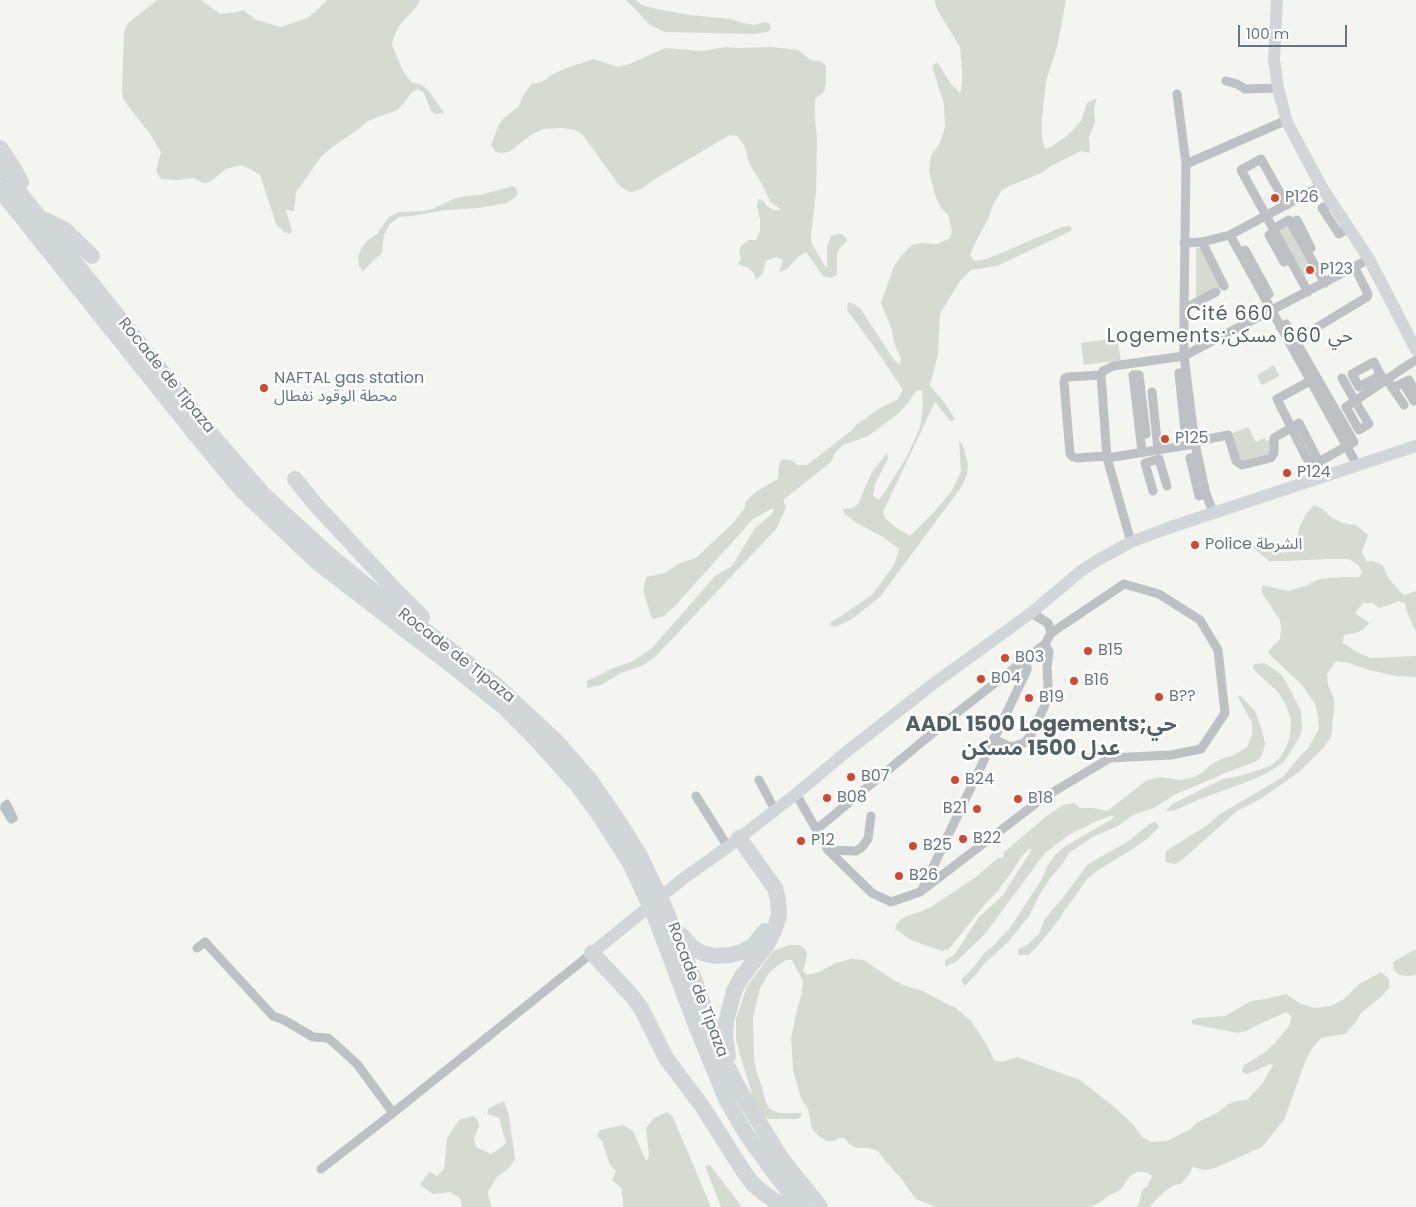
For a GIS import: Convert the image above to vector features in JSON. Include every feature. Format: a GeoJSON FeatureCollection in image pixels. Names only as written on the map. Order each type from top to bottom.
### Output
{"type":"FeatureCollection","features":[{"type":"Feature","properties":{"kind":"highway"},"geometry":{"type":"LineString","coordinates":[[0,148],[14,168],[25,199]]}},
{"type":"Feature","properties":{"kind":"highway","name":"Rocade de Tipaza"},"geometry":{"type":"LineString","coordinates":[[0,168],[211,434],[264,495],[327,553],[362,582],[495,684],[556,741],[590,780],[639,854],[664,906],[714,1036],[740,1092],[781,1158],[820,1207]]}},
{"type":"Feature","properties":{"kind":"highway","name":"Rocade de Tipaza"},"geometry":{"type":"LineString","coordinates":[[0,190],[237,485],[318,563],[452,665],[505,708],[578,786],[630,863],[655,917],[696,1028],[726,1099],[768,1166],[801,1207]]}},
{"type":"Feature","properties":{"kind":"highway"},"geometry":{"type":"LineString","coordinates":[[40,218],[65,230],[92,256]]}},
{"type":"Feature","properties":{"kind":"highway"},"geometry":{"type":"LineString","coordinates":[[296,479],[314,504],[430,625],[450,649]]}},
{"type":"Feature","properties":{"kind":"highway"},"geometry":{"type":"LineString","coordinates":[[664,906],[674,927],[682,938],[702,953],[730,956],[742,952],[754,944],[764,934],[771,908],[768,895],[761,882],[733,843]]}},
{"type":"Feature","properties":{"kind":"highway"},"geometry":{"type":"LineString","coordinates":[[733,843],[775,888],[779,915],[768,943],[741,978],[729,1005],[725,1037],[732,1072],[740,1092]]}},
{"type":"Feature","properties":{"kind":"highway"},"geometry":{"type":"LineString","coordinates":[[592,953],[641,1008],[666,1058],[702,1106],[753,1184],[784,1207]]}},
{"type":"Feature","properties":{"kind":"street"},"geometry":{"type":"LineString","coordinates":[[1277,0],[1274,60],[1278,88],[1287,120],[1321,186],[1369,259],[1416,350]]}},
{"type":"Feature","properties":{"kind":"street"},"geometry":{"type":"LineString","coordinates":[[1226,81],[1237,84],[1245,89],[1278,88]]}},
{"type":"Feature","properties":{"kind":"street"},"geometry":{"type":"LineString","coordinates":[[1177,94],[1186,164],[1184,356],[1197,456],[1206,494],[1213,512]]}},
{"type":"Feature","properties":{"kind":"street"},"geometry":{"type":"LineString","coordinates":[[1186,164],[1287,120]]}},
{"type":"Feature","properties":{"kind":"street"},"geometry":{"type":"LineString","coordinates":[[1274,230],[1241,170],[1261,159],[1287,205]]}},
{"type":"Feature","properties":{"kind":"street"},"geometry":{"type":"LineString","coordinates":[[1184,243],[1202,242],[1230,235],[1321,186]]}},
{"type":"Feature","properties":{"kind":"street"},"geometry":{"type":"LineString","coordinates":[[1308,292],[1290,259],[1284,262],[1269,235],[1290,220],[1292,223],[1298,220],[1311,247],[1306,250],[1325,283]]}},
{"type":"Feature","properties":{"kind":"street"},"geometry":{"type":"LineString","coordinates":[[1101,375],[1068,377],[1064,380],[1069,452],[1073,457],[1107,457],[1150,451],[1195,443],[1228,434],[1236,460],[1242,465],[1270,458],[1274,454],[1274,438],[1299,423],[1319,462],[1354,442],[1292,342],[1280,327],[1230,235]]}},
{"type":"Feature","properties":{"kind":"street"},"geometry":{"type":"LineString","coordinates":[[1184,309],[1220,289],[1202,242]]}},
{"type":"Feature","properties":{"kind":"street"},"geometry":{"type":"LineString","coordinates":[[1090,376],[1091,372],[1095,369],[1184,356],[1369,259]]}},
{"type":"Feature","properties":{"kind":"street"},"geometry":{"type":"LineString","coordinates":[[1292,342],[1367,297],[1368,294],[1355,268]]}},
{"type":"Feature","properties":{"kind":"street"},"geometry":{"type":"LineString","coordinates":[[1292,342],[1310,381],[1357,465]]}},
{"type":"Feature","properties":{"kind":"street"},"geometry":{"type":"LineString","coordinates":[[1348,389],[1357,383],[1382,377],[1416,360]]}},
{"type":"Feature","properties":{"kind":"street"},"geometry":{"type":"LineString","coordinates":[[1109,367],[1101,375],[1107,457],[1131,542]]}},
{"type":"Feature","properties":{"kind":"street"},"geometry":{"type":"LineString","coordinates":[[1140,434],[1146,434],[1139,375],[1133,375],[1140,434],[1150,451]]}},
{"type":"Feature","properties":{"kind":"street"},"geometry":{"type":"LineString","coordinates":[[1382,377],[1404,405]]}},
{"type":"Feature","properties":{"kind":"street"},"geometry":{"type":"LineString","coordinates":[[1342,378],[1355,401],[1382,377]]}},
{"type":"Feature","properties":{"kind":"street"},"geometry":{"type":"LineString","coordinates":[[1392,388],[1409,380],[1416,393]]}},
{"type":"Feature","properties":{"kind":"street"},"geometry":{"type":"LineString","coordinates":[[1291,428],[1277,399],[1310,381]]}},
{"type":"Feature","properties":{"kind":"street"},"geometry":{"type":"LineString","coordinates":[[1403,383],[1414,401],[1416,400]]}},
{"type":"Feature","properties":{"kind":"street"},"geometry":{"type":"LineString","coordinates":[[1152,392],[1150,451],[1152,461]]}},
{"type":"Feature","properties":{"kind":"street"},"geometry":{"type":"LineString","coordinates":[[321,1169],[684,878],[796,794],[933,684],[1031,613],[1081,571],[1131,542],[1213,512],[1416,446]]}},
{"type":"Feature","properties":{"kind":"street"},"geometry":{"type":"LineString","coordinates":[[1153,491],[1145,463],[1159,459],[1167,486]]}},
{"type":"Feature","properties":{"kind":"street"},"geometry":{"type":"LineString","coordinates":[[796,794],[828,850],[872,893],[891,902],[920,892],[1043,798],[1110,758],[1171,755],[1201,749],[1225,714],[1218,650],[1200,620],[1159,594],[1124,584],[1051,633],[1045,644],[958,712],[817,829]]}},
{"type":"Feature","properties":{"kind":"street"},"geometry":{"type":"LineString","coordinates":[[1031,613],[1048,623],[1051,633]]}},
{"type":"Feature","properties":{"kind":"street"},"geometry":{"type":"LineString","coordinates":[[993,740],[1011,747],[1024,742],[1030,735],[1045,706],[1048,686],[1047,667],[1049,652],[1045,644]]}},
{"type":"Feature","properties":{"kind":"street"},"geometry":{"type":"LineString","coordinates":[[920,892],[1027,670],[1027,659]]}},
{"type":"Feature","properties":{"kind":"street"},"geometry":{"type":"LineString","coordinates":[[759,780],[775,810]]}},
{"type":"Feature","properties":{"kind":"street"},"geometry":{"type":"LineString","coordinates":[[696,796],[733,843]]}},
{"type":"Feature","properties":{"kind":"street"},"geometry":{"type":"LineString","coordinates":[[828,850],[856,851],[862,847],[868,839],[871,816]]}},
{"type":"Feature","properties":{"kind":"street"},"geometry":{"type":"LineString","coordinates":[[197,948],[205,942],[273,1016],[284,1020],[313,1037],[328,1038],[334,1043],[357,1064],[393,1113]]}},
{"type":"Feature","properties":{"kind":"shaded area"},"geometry":{"type":"Polygon","coordinates":[[[157,0],[201,0],[220,14],[243,10],[257,20],[281,27],[307,18],[327,0],[420,0],[399,26],[392,45],[403,71],[411,82],[422,85],[429,91],[444,113],[435,114],[431,111],[424,93],[418,89],[411,93],[397,110],[368,121],[331,148],[321,157],[296,192],[294,211],[286,210],[292,231],[289,234],[276,224],[260,175],[252,170],[241,165],[226,169],[210,182],[203,183],[193,178],[161,179],[156,171],[161,152],[151,135],[123,98],[122,89],[124,32],[128,23],[157,0]]]}},
{"type":"Feature","properties":{"kind":"shaded area"},"geometry":{"type":"Polygon","coordinates":[[[626,0],[636,0],[642,5],[652,8],[689,15],[731,19],[755,25],[764,22],[769,23],[771,29],[767,32],[754,34],[665,32],[650,25],[626,0]]]}},
{"type":"Feature","properties":{"kind":"shaded area"},"geometry":{"type":"Polygon","coordinates":[[[934,0],[1066,0],[1057,47],[1046,81],[1042,118],[1042,137],[1045,149],[1068,135],[1081,121],[1087,103],[1097,98],[1094,107],[1095,122],[1089,137],[1090,153],[1081,151],[1041,173],[1002,190],[994,203],[970,256],[975,261],[987,259],[1062,227],[1069,226],[1072,228],[1071,231],[997,266],[971,270],[960,281],[940,314],[938,354],[930,386],[955,419],[951,422],[935,402],[883,512],[885,518],[910,536],[935,511],[951,492],[961,472],[959,440],[963,446],[968,464],[967,475],[962,486],[880,597],[852,619],[835,627],[829,624],[872,595],[894,565],[899,549],[883,537],[857,523],[846,515],[842,509],[853,508],[858,504],[872,472],[887,453],[888,459],[875,484],[873,496],[879,500],[886,490],[906,458],[920,428],[923,407],[922,390],[916,391],[898,414],[868,436],[843,445],[835,453],[831,462],[783,500],[786,507],[777,528],[656,656],[642,666],[621,673],[601,685],[587,688],[587,681],[613,668],[633,661],[652,648],[715,576],[732,566],[755,528],[773,513],[773,508],[753,519],[664,616],[653,619],[651,616],[643,590],[646,577],[665,573],[678,564],[697,557],[733,523],[744,509],[746,501],[757,491],[778,479],[779,466],[782,459],[791,460],[798,465],[807,465],[856,425],[880,408],[897,400],[903,390],[847,310],[848,303],[852,303],[860,308],[894,360],[900,365],[901,359],[881,303],[894,266],[912,245],[921,243],[937,244],[950,238],[952,231],[948,215],[941,208],[935,195],[929,171],[931,156],[939,144],[945,128],[944,104],[932,66],[937,62],[951,84],[960,93],[962,69],[960,47],[938,11],[934,0]]]}},
{"type":"Feature","properties":{"kind":"shaded area"},"geometry":{"type":"Polygon","coordinates":[[[726,47],[772,47],[798,50],[811,60],[821,61],[826,66],[824,92],[815,99],[817,138],[816,192],[811,235],[812,244],[827,267],[827,246],[831,236],[842,234],[846,238],[847,241],[837,253],[837,275],[831,278],[823,276],[806,252],[799,256],[787,269],[779,272],[783,260],[775,257],[766,261],[763,273],[756,280],[754,273],[738,264],[741,259],[739,253],[741,246],[749,240],[756,240],[760,231],[758,199],[762,200],[773,210],[781,210],[770,201],[750,165],[744,145],[737,136],[730,135],[641,189],[632,192],[619,185],[582,134],[575,130],[562,128],[543,129],[531,135],[509,152],[496,152],[491,145],[499,124],[518,107],[524,94],[532,84],[542,82],[564,69],[593,59],[619,67],[665,48],[702,51],[726,47]]]}},
{"type":"Feature","properties":{"kind":"shaded area"},"geometry":{"type":"Polygon","coordinates":[[[513,186],[518,194],[506,203],[480,208],[445,210],[399,217],[390,224],[384,235],[382,253],[363,271],[359,266],[358,256],[362,247],[377,234],[389,217],[399,212],[433,209],[453,199],[480,195],[513,186]]]}},
{"type":"Feature","properties":{"kind":"shaded area"},"geometry":{"type":"Polygon","coordinates":[[[1287,225],[1310,265],[1305,267],[1308,274],[1303,276],[1278,229],[1287,225]]]}},
{"type":"Feature","properties":{"kind":"shaded area"},"geometry":{"type":"Polygon","coordinates":[[[1196,248],[1201,248],[1222,287],[1196,301],[1196,248]]]}},
{"type":"Feature","properties":{"kind":"shaded area"},"geometry":{"type":"Polygon","coordinates":[[[1117,338],[1121,360],[1084,365],[1081,343],[1117,338]]]}},
{"type":"Feature","properties":{"kind":"shaded area"},"geometry":{"type":"Polygon","coordinates":[[[1274,365],[1279,376],[1262,385],[1257,375],[1274,365]]]}},
{"type":"Feature","properties":{"kind":"shaded area"},"geometry":{"type":"Polygon","coordinates":[[[1248,427],[1256,442],[1265,438],[1266,441],[1271,440],[1271,453],[1244,460],[1238,458],[1230,434],[1248,427]]]}},
{"type":"Feature","properties":{"kind":"shaded area"},"geometry":{"type":"Polygon","coordinates":[[[1314,505],[1332,518],[1343,523],[1356,525],[1368,535],[1362,552],[1367,562],[1372,561],[1383,565],[1387,576],[1400,592],[1405,595],[1416,591],[1416,632],[1405,603],[1398,601],[1379,608],[1373,603],[1363,603],[1355,613],[1369,623],[1364,629],[1356,633],[1344,635],[1343,643],[1371,658],[1416,656],[1416,677],[1396,676],[1336,661],[1327,674],[1328,685],[1334,698],[1334,710],[1331,737],[1324,747],[1299,772],[1262,798],[1237,811],[1182,860],[1175,864],[1165,862],[1166,851],[1209,824],[1220,814],[1283,777],[1308,748],[1319,729],[1315,704],[1309,695],[1302,685],[1268,653],[1280,639],[1281,629],[1280,620],[1262,593],[1262,585],[1288,591],[1319,579],[1359,577],[1362,572],[1358,565],[1349,559],[1269,561],[1251,546],[1258,543],[1283,553],[1291,549],[1297,540],[1299,528],[1306,514],[1314,505]]]}},
{"type":"Feature","properties":{"kind":"shaded area"},"geometry":{"type":"Polygon","coordinates":[[[1265,663],[1282,675],[1301,711],[1302,729],[1299,738],[1284,762],[1252,780],[1176,810],[1166,811],[1172,804],[1223,779],[1240,776],[1270,766],[1280,758],[1290,736],[1291,720],[1286,705],[1278,692],[1253,669],[1254,664],[1265,663]]]}},
{"type":"Feature","properties":{"kind":"shaded area"},"geometry":{"type":"Polygon","coordinates":[[[1240,695],[1255,711],[1262,730],[1265,744],[1262,755],[1257,761],[1174,795],[1154,808],[1133,815],[1118,826],[1094,836],[1069,853],[1040,894],[1029,916],[1008,942],[985,963],[965,986],[961,980],[984,953],[1010,928],[1042,879],[1055,855],[1064,847],[1112,819],[1114,815],[1094,822],[1070,834],[1045,853],[985,934],[957,961],[945,967],[945,961],[955,954],[979,917],[1003,895],[1032,849],[1029,849],[1022,856],[996,893],[949,949],[942,951],[911,940],[895,929],[897,923],[906,916],[931,907],[976,877],[998,858],[1003,858],[1004,852],[1048,815],[1063,805],[1074,803],[1080,808],[1094,808],[1107,811],[1147,780],[1160,777],[1181,780],[1194,777],[1202,773],[1210,765],[1234,755],[1247,747],[1252,735],[1252,723],[1238,697],[1240,695]]]}},
{"type":"Feature","properties":{"kind":"shaded area"},"geometry":{"type":"Polygon","coordinates":[[[8,799],[18,818],[17,821],[11,824],[0,809],[1,803],[8,799]]]}},
{"type":"Feature","properties":{"kind":"shaded area"},"geometry":{"type":"Polygon","coordinates":[[[1156,822],[1159,827],[1147,839],[1087,879],[1036,948],[1028,955],[1018,955],[1018,949],[1027,945],[1039,934],[1044,921],[1051,911],[1088,864],[1129,841],[1149,824],[1156,822]]]}},
{"type":"Feature","properties":{"kind":"shaded area"},"geometry":{"type":"Polygon","coordinates":[[[789,945],[800,945],[806,950],[807,956],[803,971],[807,975],[850,959],[864,960],[893,980],[923,991],[956,1008],[971,1021],[987,1045],[994,1060],[1002,1062],[1017,1057],[1080,1080],[1132,1123],[1142,1137],[1152,1142],[1167,1141],[1191,1129],[1196,1123],[1217,1113],[1227,1105],[1236,1101],[1247,1100],[1262,1084],[1273,1065],[1270,1064],[1248,1074],[1242,1072],[1244,1065],[1273,1045],[1290,1024],[1291,1016],[1286,1012],[1246,1031],[1237,1033],[1192,1024],[1192,1020],[1225,1016],[1251,1001],[1286,994],[1301,1004],[1315,1008],[1331,1006],[1344,999],[1359,984],[1381,972],[1389,979],[1389,988],[1361,1013],[1345,1034],[1321,1038],[1311,1050],[1284,1120],[1262,1147],[1215,1168],[1205,1170],[1192,1167],[1190,1173],[1181,1184],[1174,1185],[1164,1192],[1149,1207],[1136,1207],[1139,1204],[1142,1190],[1148,1185],[1152,1176],[1148,1173],[1137,1172],[1130,1176],[1120,1190],[1090,1207],[935,1207],[916,1199],[878,1151],[868,1148],[857,1148],[849,1144],[845,1138],[827,1141],[812,1129],[808,1109],[801,1098],[793,1070],[791,1038],[803,981],[792,960],[786,960],[773,969],[760,988],[753,1018],[754,1058],[766,1103],[770,1109],[779,1113],[801,1113],[801,1117],[796,1119],[768,1119],[757,1111],[736,1040],[736,1019],[747,986],[773,951],[789,945]]]}},
{"type":"Feature","properties":{"kind":"shaded area"},"geometry":{"type":"Polygon","coordinates":[[[1416,949],[1416,975],[1399,975],[1394,970],[1393,962],[1416,949]]]}},
{"type":"Feature","properties":{"kind":"shaded area"},"geometry":{"type":"Polygon","coordinates":[[[504,1101],[509,1116],[515,1159],[510,1167],[497,1177],[488,1192],[492,1207],[462,1207],[460,1198],[450,1192],[433,1194],[420,1185],[429,1172],[437,1176],[444,1169],[447,1138],[459,1120],[473,1116],[478,1120],[479,1126],[474,1138],[476,1147],[491,1154],[506,1143],[499,1118],[487,1114],[489,1108],[504,1101]]]}},
{"type":"Feature","properties":{"kind":"shaded area"},"geometry":{"type":"Polygon","coordinates":[[[667,1112],[673,1117],[711,1207],[623,1207],[621,1188],[612,1180],[616,1171],[610,1165],[602,1141],[597,1136],[600,1130],[623,1125],[633,1131],[646,1161],[649,1156],[646,1128],[654,1118],[667,1112]]]}},
{"type":"Feature","properties":{"kind":"shaded area"},"geometry":{"type":"Polygon","coordinates":[[[710,1165],[742,1207],[721,1207],[705,1166],[710,1165]]]}},
{"type":"Feature","properties":{"kind":"place","name":"P126"},"geometry":{"type":"Point","coordinates":[1275,198]}},
{"type":"Feature","properties":{"kind":"place","name":"P123"},"geometry":{"type":"Point","coordinates":[1310,270]}},
{"type":"Feature","properties":{"kind":"place","name":"NAFTAL gas station محطة الوقود نفطال"},"geometry":{"type":"Point","coordinates":[264,388]}},
{"type":"Feature","properties":{"kind":"place","name":"P125"},"geometry":{"type":"Point","coordinates":[1165,439]}},
{"type":"Feature","properties":{"kind":"place","name":"P124"},"geometry":{"type":"Point","coordinates":[1287,473]}},
{"type":"Feature","properties":{"kind":"place","name":"Police الشرطة"},"geometry":{"type":"Point","coordinates":[1195,545]}},
{"type":"Feature","properties":{"kind":"place","name":"B15"},"geometry":{"type":"Point","coordinates":[1088,651]}},
{"type":"Feature","properties":{"kind":"place","name":"B03"},"geometry":{"type":"Point","coordinates":[1005,658]}},
{"type":"Feature","properties":{"kind":"place","name":"B04"},"geometry":{"type":"Point","coordinates":[981,679]}},
{"type":"Feature","properties":{"kind":"place","name":"B16"},"geometry":{"type":"Point","coordinates":[1074,681]}},
{"type":"Feature","properties":{"kind":"place","name":"B??"},"geometry":{"type":"Point","coordinates":[1159,697]}},
{"type":"Feature","properties":{"kind":"place","name":"B19"},"geometry":{"type":"Point","coordinates":[1029,698]}},
{"type":"Feature","properties":{"kind":"place","name":"B07"},"geometry":{"type":"Point","coordinates":[851,777]}},
{"type":"Feature","properties":{"kind":"place","name":"B24"},"geometry":{"type":"Point","coordinates":[955,780]}},
{"type":"Feature","properties":{"kind":"place","name":"B08"},"geometry":{"type":"Point","coordinates":[827,798]}},
{"type":"Feature","properties":{"kind":"place","name":"B18"},"geometry":{"type":"Point","coordinates":[1018,799]}},
{"type":"Feature","properties":{"kind":"place","name":"B21"},"geometry":{"type":"Point","coordinates":[977,809]}},
{"type":"Feature","properties":{"kind":"place","name":"B22"},"geometry":{"type":"Point","coordinates":[963,839]}},
{"type":"Feature","properties":{"kind":"place","name":"P12"},"geometry":{"type":"Point","coordinates":[801,841]}},
{"type":"Feature","properties":{"kind":"place","name":"B25"},"geometry":{"type":"Point","coordinates":[913,846]}},
{"type":"Feature","properties":{"kind":"place","name":"B26"},"geometry":{"type":"Point","coordinates":[899,876]}},
{"type":"Feature","properties":{"kind":"district","name":"Cité 660 Logements;حي 660 مسكن"},"geometry":{"type":"Point","coordinates":[1230,326]}},
{"type":"Feature","properties":{"kind":"district","name":"AADL 1500 Logements;حي عدل 1500 مسكن"},"geometry":{"type":"Point","coordinates":[1041,738]}}]}
